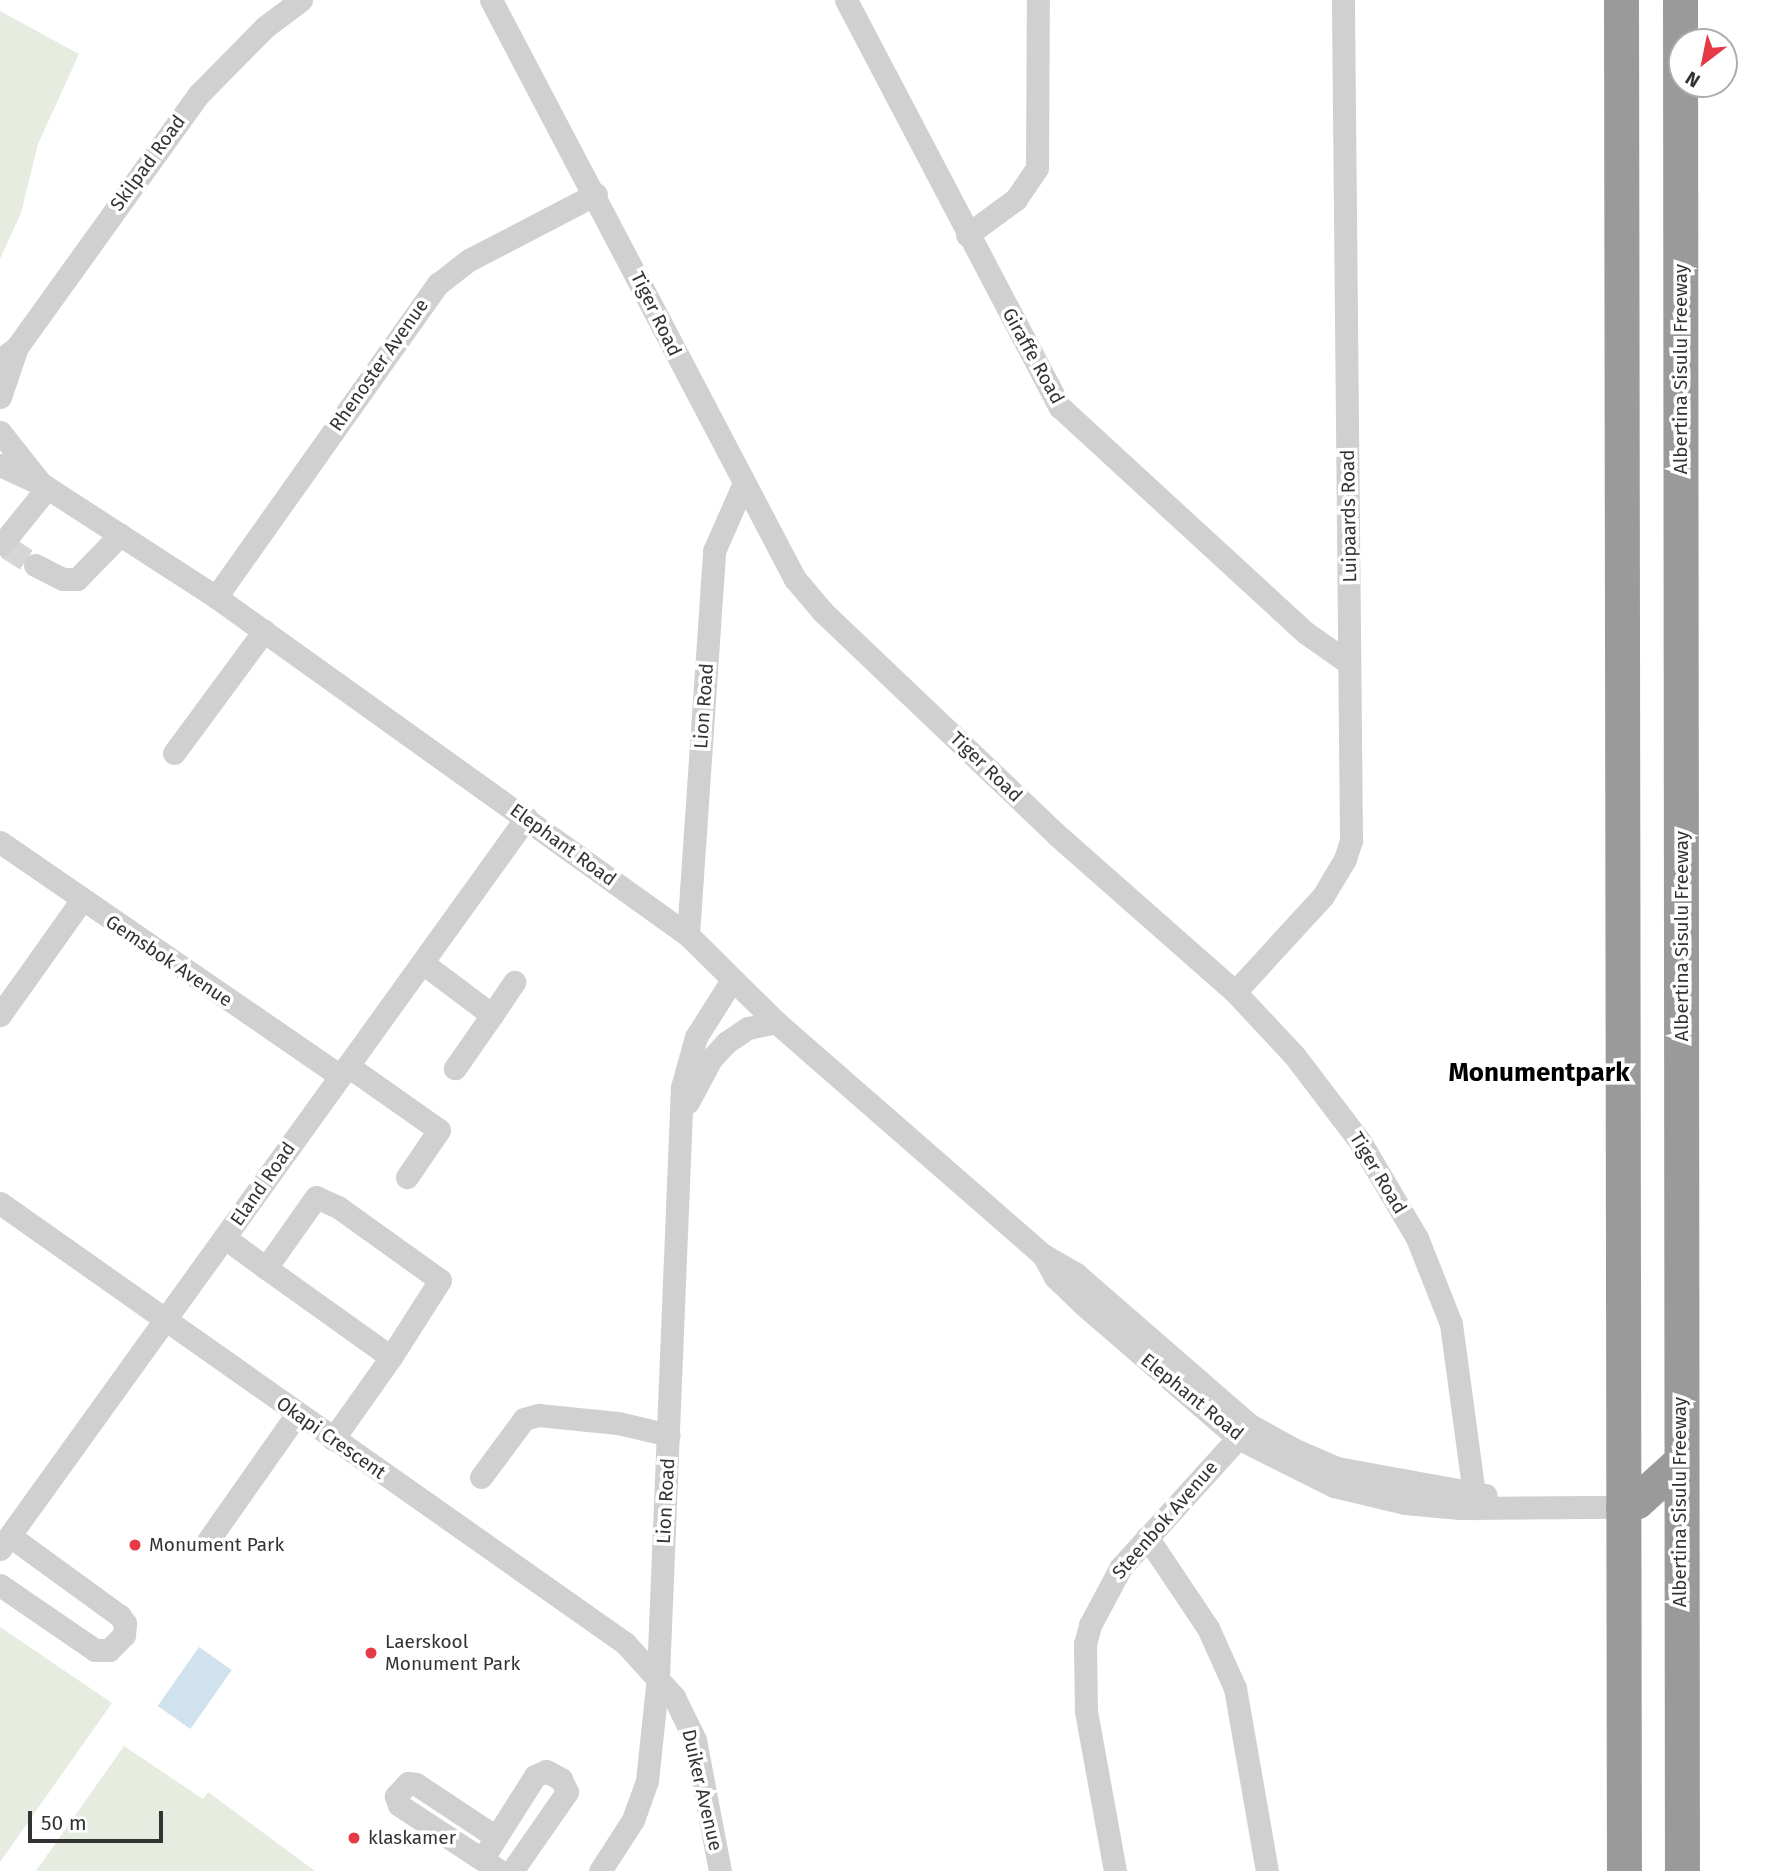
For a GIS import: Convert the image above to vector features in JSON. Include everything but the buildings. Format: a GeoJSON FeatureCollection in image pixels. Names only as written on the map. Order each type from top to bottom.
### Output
{"type":"FeatureCollection","features":[{"type":"Feature","properties":{"kind":"highway"},"geometry":{"type":"LineString","coordinates":[[1621,0],[1627,1502],[1624,1871]]}},
{"type":"Feature","properties":{"kind":"highway","name":"Albertina Sisulu Freeway"},"geometry":{"type":"LineString","coordinates":[[1680,0],[1683,930],[1679,1538],[1682,1871]]}},
{"type":"Feature","properties":{"kind":"highway"},"geometry":{"type":"LineString","coordinates":[[1627,1502],[1679,1463]]}},
{"type":"Feature","properties":{"kind":"highway"},"geometry":{"type":"LineString","coordinates":[[1627,1502],[1679,1538]]}},
{"type":"Feature","properties":{"kind":"street","name":"Skilpad Road"},"geometry":{"type":"LineString","coordinates":[[0,397],[8,353],[199,94],[257,34],[301,0]]}},
{"type":"Feature","properties":{"kind":"street","name":"Tiger Road"},"geometry":{"type":"LineString","coordinates":[[491,0],[596,194],[795,579],[823,612],[1057,835],[1236,992],[1339,1112],[1417,1238],[1451,1324],[1475,1501]]}},
{"type":"Feature","properties":{"kind":"street","name":"Giraffe Road"},"geometry":{"type":"LineString","coordinates":[[846,0],[967,235],[1060,407],[1306,633],[1349,663]]}},
{"type":"Feature","properties":{"kind":"street"},"geometry":{"type":"LineString","coordinates":[[967,235],[1016,199],[1037,167],[1038,0]]}},
{"type":"Feature","properties":{"kind":"street","name":"Luipaards Road"},"geometry":{"type":"LineString","coordinates":[[1236,992],[1323,896],[1345,859],[1351,829],[1343,0]]}},
{"type":"Feature","properties":{"kind":"street","name":"Rhenoster Avenue"},"geometry":{"type":"LineString","coordinates":[[216,597],[438,284],[469,260],[596,194]]}},
{"type":"Feature","properties":{"kind":"street","name":"Elephant Road"},"geometry":{"type":"LineString","coordinates":[[0,432],[45,487]]}},
{"type":"Feature","properties":{"kind":"street","name":"Elephant Road"},"geometry":{"type":"LineString","coordinates":[[0,465],[45,487],[216,597],[688,935],[776,1022],[1042,1255],[1062,1263],[1089,1297],[1244,1431],[1337,1468],[1475,1501],[1627,1502]]}},
{"type":"Feature","properties":{"kind":"street","name":"Lion Road"},"geometry":{"type":"LineString","coordinates":[[688,935],[714,551],[744,483]]}},
{"type":"Feature","properties":{"kind":"street"},"geometry":{"type":"LineString","coordinates":[[3,545],[45,487]]}},
{"type":"Feature","properties":{"kind":"street"},"geometry":{"type":"LineString","coordinates":[[35,565],[64,579],[77,579],[120,535]]}},
{"type":"Feature","properties":{"kind":"street"},"geometry":{"type":"LineString","coordinates":[[173,753],[264,631]]}},
{"type":"Feature","properties":{"kind":"street","name":"Eland Road"},"geometry":{"type":"LineString","coordinates":[[5,1543],[424,964],[526,818]]}},
{"type":"Feature","properties":{"kind":"street","name":"Gemsbok Avenue"},"geometry":{"type":"LineString","coordinates":[[0,842],[81,901],[439,1130],[407,1177]]}},
{"type":"Feature","properties":{"kind":"street"},"geometry":{"type":"LineString","coordinates":[[0,1015],[81,901]]}},
{"type":"Feature","properties":{"kind":"street"},"geometry":{"type":"LineString","coordinates":[[424,964],[492,1015]]}},
{"type":"Feature","properties":{"kind":"street","name":"Lion Road"},"geometry":{"type":"LineString","coordinates":[[600,1871],[644,1797],[658,1676],[681,1117],[691,1049],[732,980]]}},
{"type":"Feature","properties":{"kind":"street"},"geometry":{"type":"LineString","coordinates":[[455,1068],[514,982]]}},
{"type":"Feature","properties":{"kind":"street","name":"Lion Road"},"geometry":{"type":"LineString","coordinates":[[681,1117],[717,1051],[748,1028],[776,1022]]}},
{"type":"Feature","properties":{"kind":"street"},"geometry":{"type":"LineString","coordinates":[[266,1268],[316,1198],[437,1276],[439,1287],[333,1439]]}},
{"type":"Feature","properties":{"kind":"street","name":"Okapi Crescent"},"geometry":{"type":"LineString","coordinates":[[0,1203],[165,1322],[625,1643],[658,1676]]}},
{"type":"Feature","properties":{"kind":"street"},"geometry":{"type":"LineString","coordinates":[[225,1238],[391,1357]]}},
{"type":"Feature","properties":{"kind":"street"},"geometry":{"type":"LineString","coordinates":[[207,1542],[297,1414]]}},
{"type":"Feature","properties":{"kind":"street"},"geometry":{"type":"LineString","coordinates":[[481,1477],[523,1419],[538,1415],[618,1423],[669,1435]]}},
{"type":"Feature","properties":{"kind":"street","name":"Steenbok Avenue"},"geometry":{"type":"LineString","coordinates":[[1115,1871],[1086,1712],[1085,1644],[1099,1602],[1147,1537],[1244,1431]]}},
{"type":"Feature","properties":{"kind":"street"},"geometry":{"type":"LineString","coordinates":[[1147,1537],[1208,1628],[1235,1688],[1267,1871]]}},
{"type":"Feature","properties":{"kind":"street"},"geometry":{"type":"LineString","coordinates":[[0,1585],[95,1650],[109,1650],[124,1635],[120,1616],[5,1543]]}},
{"type":"Feature","properties":{"kind":"street","name":"Duiker Avenue"},"geometry":{"type":"LineString","coordinates":[[658,1676],[695,1740],[720,1871]]}},
{"type":"Feature","properties":{"kind":"street"},"geometry":{"type":"LineString","coordinates":[[496,1837],[416,1783],[408,1783],[396,1796],[399,1805],[491,1864],[496,1837],[535,1776],[546,1771],[561,1779],[567,1792],[512,1871]]}},
{"type":"Feature","properties":{"kind":"shaded area"},"geometry":{"type":"Polygon","coordinates":[[[0,11],[79,54],[38,144],[21,213],[0,259],[0,11]]]}},
{"type":"Feature","properties":{"kind":"shaded area"},"geometry":{"type":"Polygon","coordinates":[[[0,1627],[112,1703],[0,1862],[0,1627]]]}},
{"type":"Feature","properties":{"kind":"shaded area"},"geometry":{"type":"Polygon","coordinates":[[[124,1746],[203,1799],[208,1792],[315,1871],[36,1871],[124,1746]]]}},
{"type":"Feature","properties":{"kind":"water"},"geometry":{"type":"Polygon","coordinates":[[[199,1647],[232,1670],[190,1729],[158,1706],[199,1647]]]}},
{"type":"Feature","properties":{"kind":"tunnel"},"geometry":{"type":"LineString","coordinates":[[7,547],[35,565]]}},
{"type":"Feature","properties":{"kind":"place","name":"Monument Park"},"geometry":{"type":"Point","coordinates":[135,1545]}},
{"type":"Feature","properties":{"kind":"place","name":"Laerskool Monument Park"},"geometry":{"type":"Point","coordinates":[371,1653]}},
{"type":"Feature","properties":{"kind":"place","name":"klaskamer"},"geometry":{"type":"Point","coordinates":[354,1838]}},
{"type":"Feature","properties":{"kind":"district","name":"Monumentpark"},"geometry":{"type":"Point","coordinates":[1539,1073]}}]}
